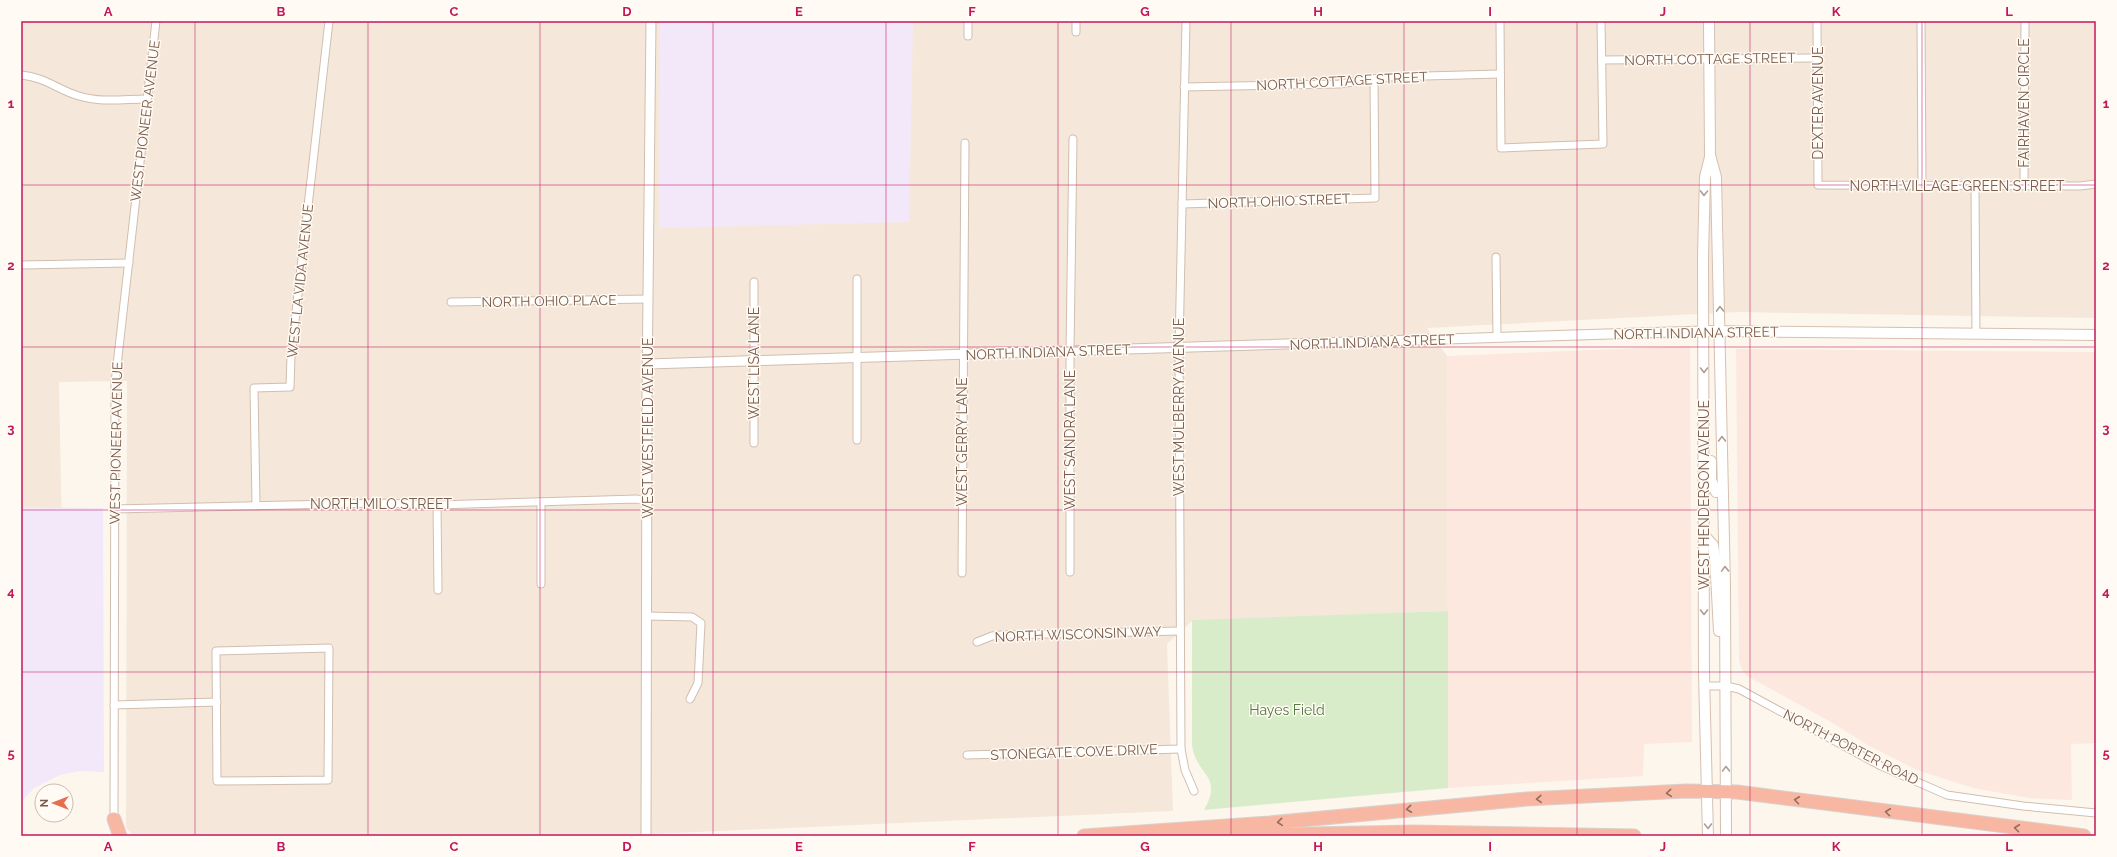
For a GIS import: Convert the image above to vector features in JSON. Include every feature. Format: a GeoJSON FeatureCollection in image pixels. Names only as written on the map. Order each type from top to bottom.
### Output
{"type":"FeatureCollection","features":[{"type":"Feature","properties":{"kind":"highway"},"geometry":{"type":"LineString","coordinates":[[1084,836],[1268,823],[1498,801],[1708,791],[1726,791],[2084,836]]}},
{"type":"Feature","properties":{"kind":"highway"},"geometry":{"type":"LineString","coordinates":[[110,836],[114,819]]}},
{"type":"Feature","properties":{"kind":"highway"},"geometry":{"type":"LineString","coordinates":[[114,819],[120,836]]}},
{"type":"Feature","properties":{"kind":"highway"},"geometry":{"type":"LineString","coordinates":[[1209,836],[1413,832],[1634,836]]}},
{"type":"Feature","properties":{"kind":"main road","name":"WEST HENDERSON AVENUE"},"geometry":{"type":"LineString","coordinates":[[1708,836],[1705,686],[1704,331],[1705,177],[1710,155],[1709,21]]}},
{"type":"Feature","properties":{"kind":"main road","name":"WEST HENDERSON AVENUE"},"geometry":{"type":"LineString","coordinates":[[1710,155],[1716,177],[1720,331],[1726,686],[1726,836]]}},
{"type":"Feature","properties":{"kind":"main road","name":"NORTH INDIANA STREET"},"geometry":{"type":"LineString","coordinates":[[1704,331],[2096,335]]}},
{"type":"Feature","properties":{"kind":"main road"},"geometry":{"type":"LineString","coordinates":[[1704,426],[1709,441],[1711,480],[1716,492],[1722,492]]}},
{"type":"Feature","properties":{"kind":"main road"},"geometry":{"type":"LineString","coordinates":[[1704,535],[1713,545],[1719,633],[1725,647]]}},
{"type":"Feature","properties":{"kind":"street","name":"WEST PIONEER AVENUE"},"geometry":{"type":"LineString","coordinates":[[114,819],[115,383],[156,21]]}},
{"type":"Feature","properties":{"kind":"street","name":"WEST LA VIDA AVENUE"},"geometry":{"type":"LineString","coordinates":[[256,506],[254,388],[290,387],[291,356],[329,21]]}},
{"type":"Feature","properties":{"kind":"street","name":"WEST WESTFIELD AVENUE"},"geometry":{"type":"LineString","coordinates":[[646,834],[648,299],[651,21]]}},
{"type":"Feature","properties":{"kind":"street"},"geometry":{"type":"LineString","coordinates":[[968,21],[968,36]]}},
{"type":"Feature","properties":{"kind":"street"},"geometry":{"type":"LineString","coordinates":[[1076,21],[1076,32]]}},
{"type":"Feature","properties":{"kind":"street","name":"WEST MULBERRY AVENUE"},"geometry":{"type":"LineString","coordinates":[[1186,21],[1179,348],[1179,631],[1181,749],[1185,770],[1194,791]]}},
{"type":"Feature","properties":{"kind":"street"},"geometry":{"type":"LineString","coordinates":[[1500,21],[1501,148],[1603,144],[1601,21]]}},
{"type":"Feature","properties":{"kind":"street","name":"DEXTER AVENUE"},"geometry":{"type":"LineString","coordinates":[[1817,21],[1818,185]]}},
{"type":"Feature","properties":{"kind":"street"},"geometry":{"type":"LineString","coordinates":[[1921,21],[1922,187]]}},
{"type":"Feature","properties":{"kind":"street","name":"FAIRHAVEN CIRCLE"},"geometry":{"type":"LineString","coordinates":[[2024,185],[2025,21]]}},
{"type":"Feature","properties":{"kind":"street","name":"NORTH COTTAGE STREET"},"geometry":{"type":"LineString","coordinates":[[1602,60],[1818,58]]}},
{"type":"Feature","properties":{"kind":"street","name":"NORTH COTTAGE STREET"},"geometry":{"type":"LineString","coordinates":[[1184,87],[1339,84],[1374,79],[1500,74]]}},
{"type":"Feature","properties":{"kind":"street"},"geometry":{"type":"LineString","coordinates":[[21,75],[48,81],[78,96],[91,99],[147,99]]}},
{"type":"Feature","properties":{"kind":"street","name":"NORTH OHIO STREET"},"geometry":{"type":"LineString","coordinates":[[1182,204],[1375,198],[1374,79]]}},
{"type":"Feature","properties":{"kind":"street","name":"WEST SANDRA LANE"},"geometry":{"type":"LineString","coordinates":[[1070,572],[1070,351],[1073,139]]}},
{"type":"Feature","properties":{"kind":"street","name":"WEST GERRY LANE"},"geometry":{"type":"LineString","coordinates":[[962,573],[962,354],[965,143]]}},
{"type":"Feature","properties":{"kind":"street","name":"NORTH VILLAGE GREEN STREET"},"geometry":{"type":"LineString","coordinates":[[1818,185],[1922,187],[2024,185],[2080,186],[2096,184]]}},
{"type":"Feature","properties":{"kind":"street"},"geometry":{"type":"LineString","coordinates":[[1975,186],[1976,334]]}},
{"type":"Feature","properties":{"kind":"street"},"geometry":{"type":"LineString","coordinates":[[1496,257],[1497,337]]}},
{"type":"Feature","properties":{"kind":"street"},"geometry":{"type":"LineString","coordinates":[[21,265],[129,263]]}},
{"type":"Feature","properties":{"kind":"street"},"geometry":{"type":"LineString","coordinates":[[857,279],[857,440]]}},
{"type":"Feature","properties":{"kind":"street","name":"WEST LISA LANE"},"geometry":{"type":"LineString","coordinates":[[754,282],[754,443]]}},
{"type":"Feature","properties":{"kind":"street","name":"NORTH OHIO PLACE"},"geometry":{"type":"LineString","coordinates":[[451,302],[648,299]]}},
{"type":"Feature","properties":{"kind":"street","name":"NORTH INDIANA STREET"},"geometry":{"type":"LineString","coordinates":[[648,364],[1704,331]]}},
{"type":"Feature","properties":{"kind":"street","name":"NORTH MILO STREET"},"geometry":{"type":"LineString","coordinates":[[114,509],[637,499],[648,502]]}},
{"type":"Feature","properties":{"kind":"street"},"geometry":{"type":"LineString","coordinates":[[541,502],[541,584]]}},
{"type":"Feature","properties":{"kind":"street"},"geometry":{"type":"LineString","coordinates":[[437,504],[438,590]]}},
{"type":"Feature","properties":{"kind":"street"},"geometry":{"type":"LineString","coordinates":[[647,616],[692,617],[701,622],[698,683],[690,699]]}},
{"type":"Feature","properties":{"kind":"street","name":"NORTH WISCONSIN WAY"},"geometry":{"type":"LineString","coordinates":[[977,642],[992,636],[1002,635],[1179,631]]}},
{"type":"Feature","properties":{"kind":"street"},"geometry":{"type":"LineString","coordinates":[[330,648],[328,780],[218,781],[217,702],[216,651],[330,648]]}},
{"type":"Feature","properties":{"kind":"street","name":"NORTH PORTER ROAD"},"geometry":{"type":"LineString","coordinates":[[1705,686],[1726,686],[1739,689],[1881,766],[1947,794],[2023,806],[2096,813]]}},
{"type":"Feature","properties":{"kind":"street"},"geometry":{"type":"LineString","coordinates":[[114,705],[217,702]]}},
{"type":"Feature","properties":{"kind":"street","name":"STONEGATE COVE DRIVE"},"geometry":{"type":"LineString","coordinates":[[967,755],[1181,749]]}},
{"type":"Feature","properties":{"kind":"shaded area"},"geometry":{"type":"Polygon","coordinates":[[[21,21],[2096,21],[2096,318],[1738,312],[1427,328],[1447,356],[1448,611],[1192,621],[1167,644],[1173,811],[607,836],[134,836],[126,828],[127,381],[59,382],[62,539],[21,540],[21,21]]]}},
{"type":"Feature","properties":{"kind":"shaded area"},"geometry":{"type":"Polygon","coordinates":[[[660,21],[913,21],[909,222],[659,228],[660,21]]]}},
{"type":"Feature","properties":{"kind":"shaded area"},"geometry":{"type":"Polygon","coordinates":[[[1690,346],[1692,742],[1644,744],[1643,776],[1448,788],[1447,356],[1690,346]]]}},
{"type":"Feature","properties":{"kind":"shaded area"},"geometry":{"type":"Polygon","coordinates":[[[1736,349],[2096,352],[2096,743],[2071,744],[2072,800],[2029,798],[1973,788],[1917,770],[1871,747],[1831,722],[1747,676],[1743,672],[1739,661],[1736,349]]]}},
{"type":"Feature","properties":{"kind":"shaded area"},"geometry":{"type":"Polygon","coordinates":[[[21,507],[103,508],[104,772],[80,771],[60,775],[44,783],[34,783],[34,788],[21,802],[21,507]]]}},
{"type":"Feature","properties":{"kind":"green space","name":"Hayes Field"},"geometry":{"type":"Polygon","coordinates":[[[1448,611],[1448,788],[1204,810],[1211,789],[1207,776],[1194,755],[1192,745],[1192,620],[1448,611]]]}}]}
